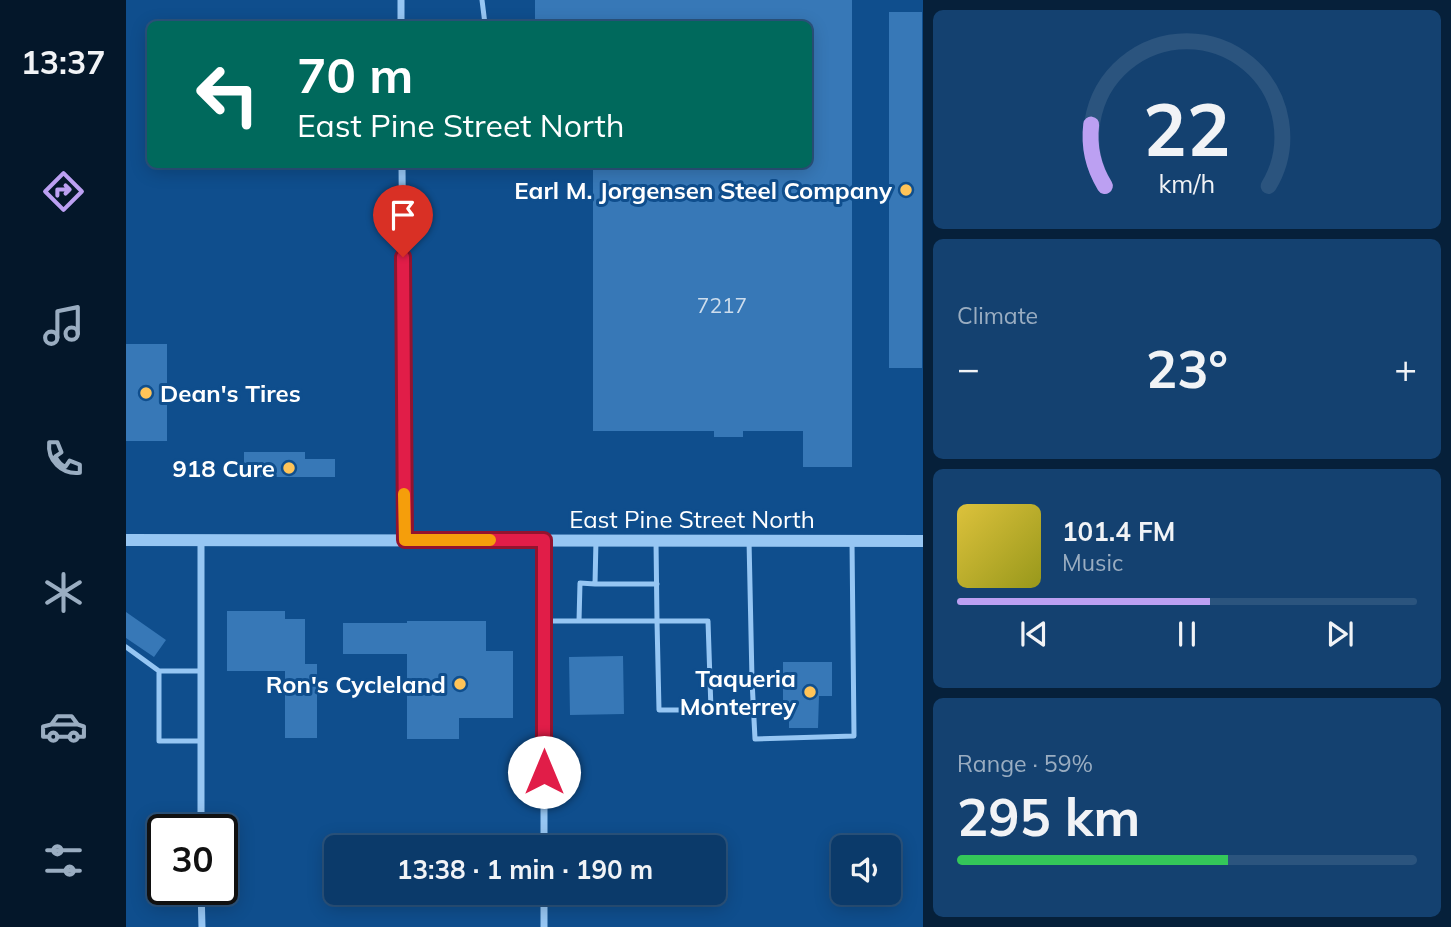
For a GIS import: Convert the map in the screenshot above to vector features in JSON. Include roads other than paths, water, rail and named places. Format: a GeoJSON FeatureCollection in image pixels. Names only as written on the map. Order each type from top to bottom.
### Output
{"type":"FeatureCollection","features":[{"type":"Feature","properties":{"kind":"street"},"geometry":{"type":"LineString","coordinates":[[401,0],[401,21]]}},
{"type":"Feature","properties":{"kind":"street"},"geometry":{"type":"LineString","coordinates":[[402,168],[405,540]]}},
{"type":"Feature","properties":{"kind":"street","name":"East Pine Street North"},"geometry":{"type":"LineString","coordinates":[[126,540],[922,541]]}},
{"type":"Feature","properties":{"kind":"street"},"geometry":{"type":"LineString","coordinates":[[201,540],[201,814]]}},
{"type":"Feature","properties":{"kind":"street"},"geometry":{"type":"LineString","coordinates":[[544,540],[544,835]]}},
{"type":"Feature","properties":{"kind":"street"},"geometry":{"type":"LineString","coordinates":[[201,905],[202,927]]}},
{"type":"Feature","properties":{"kind":"street"},"geometry":{"type":"LineString","coordinates":[[544,905],[544,927]]}},
{"type":"Feature","properties":{"kind":"lane"},"geometry":{"type":"LineString","coordinates":[[482,0],[485,21]]}},
{"type":"Feature","properties":{"kind":"lane"},"geometry":{"type":"LineString","coordinates":[[595,584],[596,540]]}},
{"type":"Feature","properties":{"kind":"lane"},"geometry":{"type":"LineString","coordinates":[[544,621],[579,621],[657,621],[708,621],[711,710],[659,710],[657,621],[656,540]]}},
{"type":"Feature","properties":{"kind":"lane"},"geometry":{"type":"LineString","coordinates":[[749,540],[755,739],[854,736],[852,540]]}},
{"type":"Feature","properties":{"kind":"lane"},"geometry":{"type":"LineString","coordinates":[[579,621],[580,583],[657,584]]}},
{"type":"Feature","properties":{"kind":"lane"},"geometry":{"type":"LineString","coordinates":[[126,647],[159,671],[201,671]]}},
{"type":"Feature","properties":{"kind":"lane"},"geometry":{"type":"LineString","coordinates":[[159,671],[159,741],[201,741]]}},
{"type":"Feature","properties":{"kind":"lane"},"geometry":{"type":"LineString","coordinates":[[710,679],[752,680]]}},
{"type":"Feature","properties":{"kind":"place","name":"Earl M. Jorgensen Steel Company"},"geometry":{"type":"Point","coordinates":[906,190]}},
{"type":"Feature","properties":{"kind":"place","name":"Dean's Tires"},"geometry":{"type":"Point","coordinates":[146,393]}},
{"type":"Feature","properties":{"kind":"place","name":"918 Cure"},"geometry":{"type":"Point","coordinates":[289,468]}},
{"type":"Feature","properties":{"kind":"place","name":"Ron's Cycleland"},"geometry":{"type":"Point","coordinates":[460,684]}},
{"type":"Feature","properties":{"kind":"place","name":"Taqueria Monterrey"},"geometry":{"type":"Point","coordinates":[810,692]}}]}
